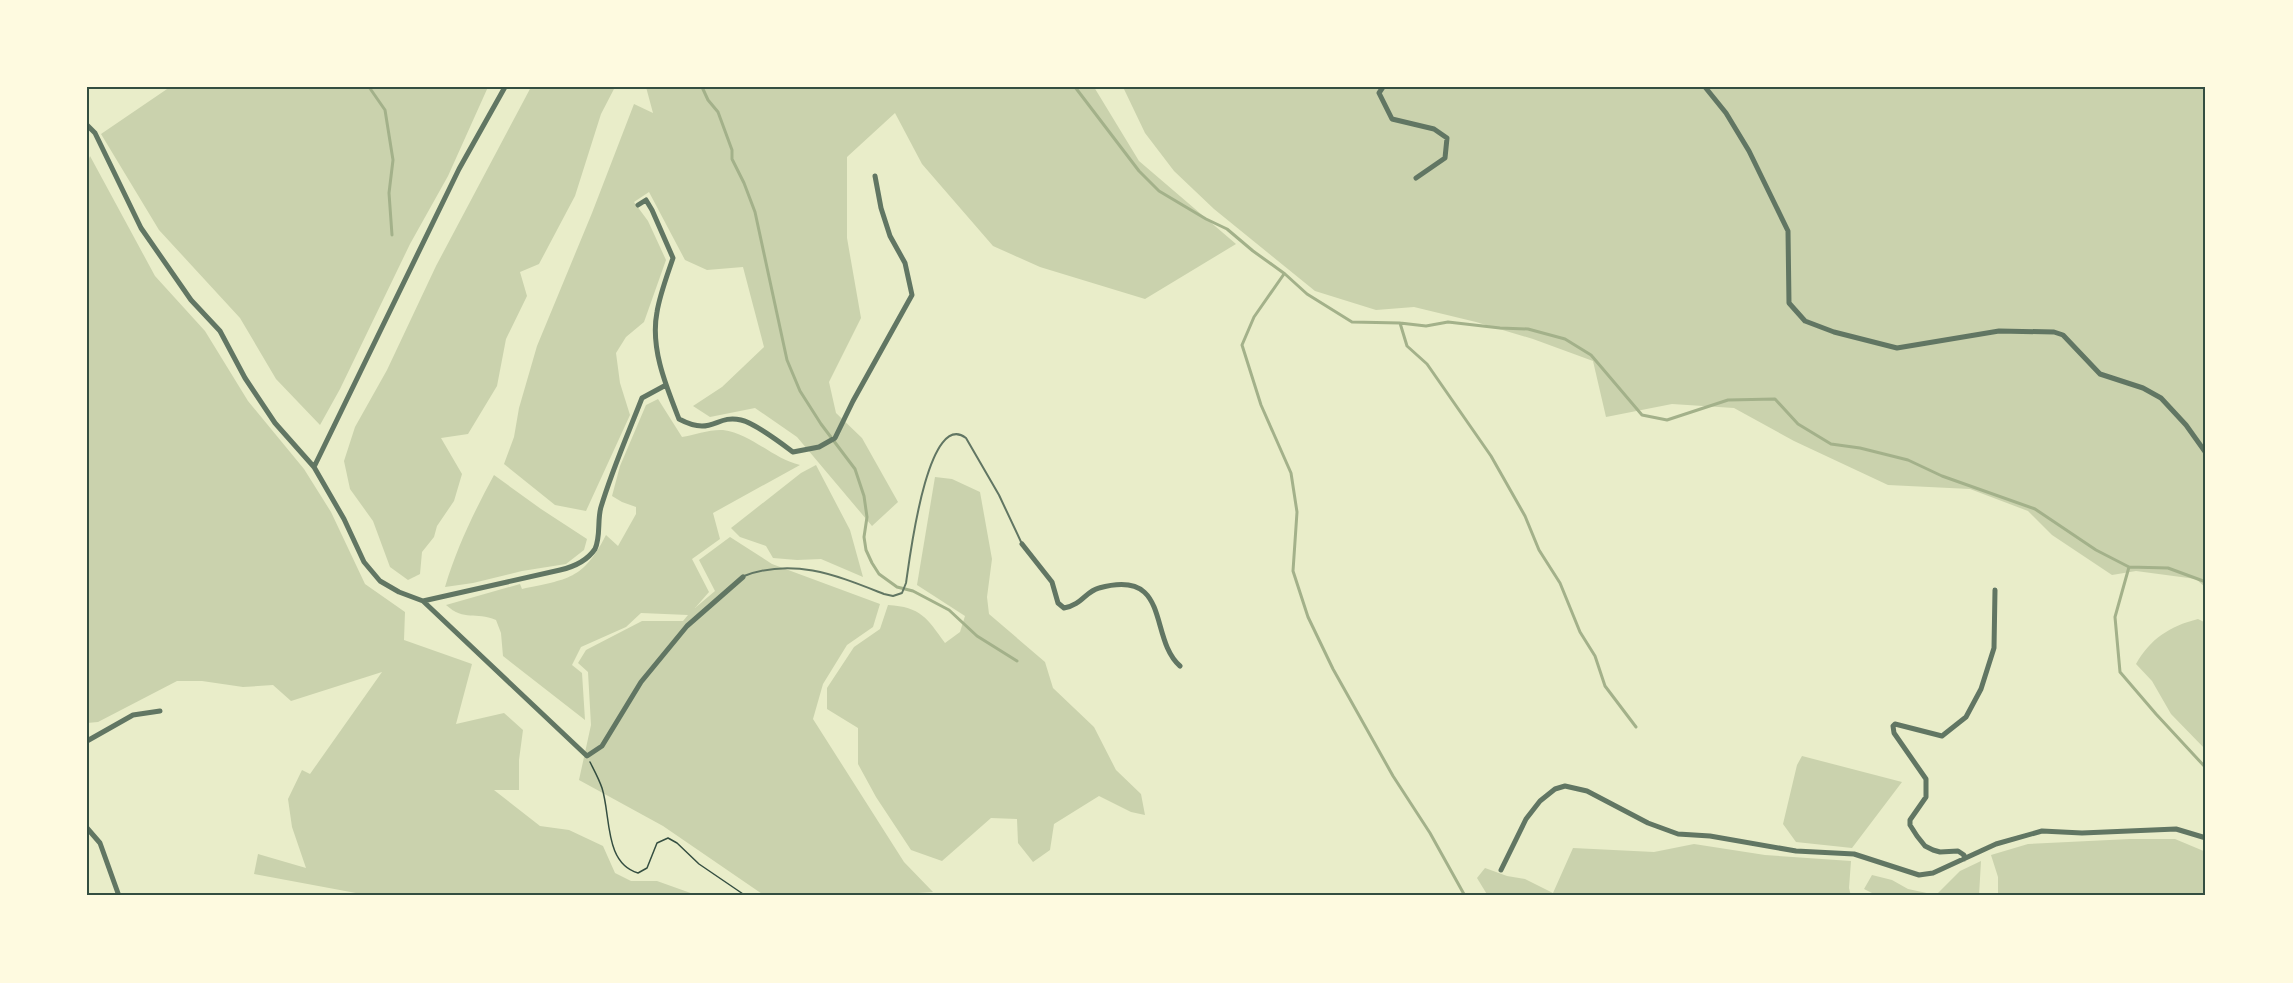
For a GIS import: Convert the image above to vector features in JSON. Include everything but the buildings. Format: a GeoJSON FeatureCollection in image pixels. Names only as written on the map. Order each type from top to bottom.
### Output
{"type":"FeatureCollection","features":[{"type":"Feature","properties":{"kind":"street"},"geometry":{"type":"LineString","coordinates":[[314,467],[459,169],[505,87]]}},
{"type":"Feature","properties":{"kind":"street"},"geometry":{"type":"LineString","coordinates":[[1383,87],[1379,93],[1392,119],[1434,129],[1447,138],[1445,158],[1416,178]]}},
{"type":"Feature","properties":{"kind":"street"},"geometry":{"type":"LineString","coordinates":[[1705,87],[1726,113],[1749,151],[1788,231],[1789,303],[1805,321],[1834,332],[1898,348],[1999,331],[2054,332],[2063,335],[2100,374],[2143,388],[2161,398],[2186,425],[2206,453]]}},
{"type":"Feature","properties":{"kind":"street"},"geometry":{"type":"LineString","coordinates":[[87,125],[95,133],[141,228],[191,300],[220,331],[245,378],[275,423],[314,467],[369,568],[380,581],[399,592],[423,601],[587,756],[602,746],[641,682],[687,626],[743,577]]}},
{"type":"Feature","properties":{"kind":"street"},"geometry":{"type":"LineString","coordinates":[[638,205],[646,200],[673,258],[657,312],[656,327],[658,357],[679,419],[693,426],[706,427],[724,420],[742,420],[793,452],[819,447],[835,438],[912,295],[904,263],[890,236],[881,208],[874,176]]}},
{"type":"Feature","properties":{"kind":"street"},"geometry":{"type":"LineString","coordinates":[[423,601],[560,570],[574,566],[589,555],[595,548],[598,538],[600,509],[615,464],[642,398],[666,385]]}},
{"type":"Feature","properties":{"kind":"street"},"geometry":{"type":"LineString","coordinates":[[1022,544],[1052,582],[1058,603],[1064,608],[1075,607],[1097,588],[1129,584],[1146,593],[1157,611],[1171,658],[1180,666]]}},
{"type":"Feature","properties":{"kind":"street"},"geometry":{"type":"LineString","coordinates":[[1964,859],[1964,855],[1958,851],[1940,852],[1925,846],[1910,825],[1910,820],[1926,797],[1926,779],[1894,733],[1893,726],[1895,724],[1942,736],[1966,717],[1981,689],[1994,648],[1995,590]]}},
{"type":"Feature","properties":{"kind":"street"},"geometry":{"type":"LineString","coordinates":[[87,741],[133,715],[160,711]]}},
{"type":"Feature","properties":{"kind":"street"},"geometry":{"type":"LineString","coordinates":[[1501,870],[1526,819],[1540,801],[1555,789],[1564,786],[1587,791],[1648,823],[1678,834],[1710,836],[1796,851],[1854,854],[1919,875],[1933,873],[1996,844],[2042,831],[2176,829],[2206,838]]}},
{"type":"Feature","properties":{"kind":"street"},"geometry":{"type":"LineString","coordinates":[[87,828],[100,843],[119,896]]}},
{"type":"Feature","properties":{"kind":"lane"},"geometry":{"type":"LineString","coordinates":[[743,577],[753,573],[805,568],[832,574],[884,594],[893,596],[902,593],[906,583],[918,509],[934,456],[950,436],[962,435],[966,438],[999,495],[1022,544]]}},
{"type":"Feature","properties":{"kind":"path"},"geometry":{"type":"LineString","coordinates":[[587,756],[602,789],[610,835],[620,862],[628,870],[638,873],[647,868],[657,843],[668,838],[677,843],[699,864],[746,896]]}},
{"type":"Feature","properties":{"kind":"green space"},"geometry":{"type":"Polygon","coordinates":[[[170,87],[488,87],[448,176],[410,244],[340,389],[320,425],[276,379],[240,318],[159,230],[101,134],[170,87]]]}},
{"type":"Feature","properties":{"kind":"green space"},"geometry":{"type":"Polygon","coordinates":[[[531,87],[615,87],[601,114],[575,196],[539,264],[520,272],[527,296],[506,339],[497,386],[468,434],[441,438],[462,474],[454,501],[437,526],[434,537],[422,552],[420,574],[408,580],[390,567],[373,521],[350,489],[344,461],[355,427],[387,370],[436,266],[531,87]]]}},
{"type":"Feature","properties":{"kind":"green space"},"geometry":{"type":"Polygon","coordinates":[[[646,87],[1094,87],[1139,161],[1236,244],[1145,299],[1040,267],[993,246],[922,164],[895,113],[847,157],[847,238],[861,318],[829,382],[836,413],[862,438],[898,502],[872,526],[797,437],[755,408],[710,417],[693,406],[722,387],[764,347],[743,267],[707,270],[685,260],[649,192],[634,202],[648,221],[666,260],[644,322],[626,337],[616,353],[620,383],[630,415],[586,511],[555,505],[504,464],[514,437],[519,408],[537,346],[634,104],[653,113],[646,87]]]}},
{"type":"Feature","properties":{"kind":"green space"},"geometry":{"type":"Polygon","coordinates":[[[1123,87],[2206,87],[2206,588],[2196,579],[2136,571],[2112,575],[2052,535],[2028,511],[1970,489],[1888,485],[1794,441],[1734,408],[1672,404],[1606,417],[1593,361],[1533,339],[1476,322],[1414,307],[1376,310],[1315,291],[1214,209],[1174,171],[1145,133],[1123,87]]]}},
{"type":"Feature","properties":{"kind":"green space"},"geometry":{"type":"Polygon","coordinates":[[[90,156],[155,276],[205,331],[248,401],[304,469],[331,512],[365,584],[405,612],[404,640],[472,664],[456,724],[504,713],[523,730],[519,760],[519,790],[494,790],[540,826],[569,830],[603,846],[615,873],[631,881],[657,881],[699,896],[372,896],[254,874],[258,854],[306,868],[292,827],[288,799],[302,770],[310,774],[382,672],[291,701],[273,685],[243,687],[202,681],[177,681],[98,722],[87,723],[87,164],[90,156]]]}},
{"type":"Feature","properties":{"kind":"green space"},"geometry":{"type":"Polygon","coordinates":[[[658,399],[682,437],[718,430],[734,432],[781,458],[800,465],[713,513],[720,539],[692,559],[709,592],[695,608],[715,591],[699,560],[730,537],[772,564],[880,604],[873,627],[847,645],[823,684],[813,719],[904,862],[933,892],[873,896],[765,896],[663,826],[579,780],[591,725],[588,672],[578,663],[586,650],[642,621],[683,621],[688,615],[641,613],[626,627],[581,647],[572,665],[582,673],[585,720],[503,656],[501,633],[496,620],[489,617],[465,615],[446,605],[520,584],[522,589],[551,583],[573,575],[590,561],[606,535],[618,546],[636,514],[636,507],[612,496],[620,466],[646,405],[658,399]]]}},
{"type":"Feature","properties":{"kind":"green space"},"geometry":{"type":"Polygon","coordinates":[[[816,465],[850,530],[863,577],[821,559],[773,558],[766,546],[740,537],[731,528],[801,473],[816,465]]]}},
{"type":"Feature","properties":{"kind":"green space"},"geometry":{"type":"Polygon","coordinates":[[[494,475],[587,539],[584,550],[566,564],[445,587],[467,530],[494,475]]]}},
{"type":"Feature","properties":{"kind":"green space"},"geometry":{"type":"Polygon","coordinates":[[[935,477],[952,479],[980,492],[992,559],[987,597],[989,614],[1045,662],[1053,688],[1094,727],[1116,770],[1141,794],[1145,815],[1131,812],[1099,796],[1054,824],[1050,850],[1033,862],[1018,843],[1017,819],[991,818],[942,861],[911,850],[876,797],[858,764],[858,728],[827,709],[827,688],[854,647],[880,629],[888,605],[908,608],[922,615],[945,643],[960,632],[965,616],[917,585],[935,477]]]}},
{"type":"Feature","properties":{"kind":"green space"},"geometry":{"type":"Polygon","coordinates":[[[2198,619],[2206,623],[2206,750],[2171,714],[2152,681],[2136,664],[2148,647],[2162,635],[2178,625],[2198,619]]]}},
{"type":"Feature","properties":{"kind":"green space"},"geometry":{"type":"Polygon","coordinates":[[[1802,756],[1902,782],[1852,848],[1796,842],[1783,824],[1797,765],[1802,756]]]}},
{"type":"Feature","properties":{"kind":"green space"},"geometry":{"type":"Polygon","coordinates":[[[2175,839],[2206,852],[2206,896],[1998,896],[1998,877],[1991,855],[2028,844],[2175,839]]]}},
{"type":"Feature","properties":{"kind":"green space"},"geometry":{"type":"Polygon","coordinates":[[[1694,844],[1765,855],[1851,861],[1849,888],[1851,896],[1488,896],[1477,878],[1485,868],[1507,876],[1525,879],[1553,893],[1573,848],[1654,852],[1694,844]]]}},
{"type":"Feature","properties":{"kind":"green space"},"geometry":{"type":"Polygon","coordinates":[[[1981,861],[1979,896],[1878,896],[1864,889],[1872,875],[1892,880],[1908,889],[1936,895],[1960,871],[1981,861]]]}},
{"type":"Feature","properties":{"kind":"waterway"},"geometry":{"type":"LineString","coordinates":[[369,87],[385,110],[393,160],[389,193],[392,235]]}},
{"type":"Feature","properties":{"kind":"waterway"},"geometry":{"type":"LineString","coordinates":[[702,87],[708,100],[718,112],[732,150],[732,159],[755,212],[787,360],[800,391],[821,424],[855,469],[864,496],[867,517],[864,537],[866,550],[872,563],[879,574],[897,587],[913,591],[949,610],[977,636],[1017,661]]}},
{"type":"Feature","properties":{"kind":"waterway"},"geometry":{"type":"LineString","coordinates":[[1075,87],[1139,171],[1159,191],[1227,229],[1307,294],[1352,322],[1426,326],[1448,322],[1528,329],[1565,339],[1591,355],[1642,415],[1667,420],[1728,400],[1775,399],[1798,424],[1831,444],[1860,448],[1908,460],[1942,476],[2035,509],[2096,550],[2129,567],[2168,568],[2206,582]]}},
{"type":"Feature","properties":{"kind":"waterway"},"geometry":{"type":"LineString","coordinates":[[1284,274],[1254,317],[1242,345],[1261,405],[1291,473],[1297,512],[1293,571],[1308,617],[1333,669],[1393,776],[1430,833],[1465,896]]}},
{"type":"Feature","properties":{"kind":"waterway"},"geometry":{"type":"LineString","coordinates":[[1400,323],[1407,346],[1427,364],[1491,456],[1525,516],[1539,550],[1560,583],[1580,632],[1595,656],[1605,686],[1636,727]]}},
{"type":"Feature","properties":{"kind":"waterway"},"geometry":{"type":"LineString","coordinates":[[2129,567],[2115,617],[2120,672],[2206,768]]}}]}
